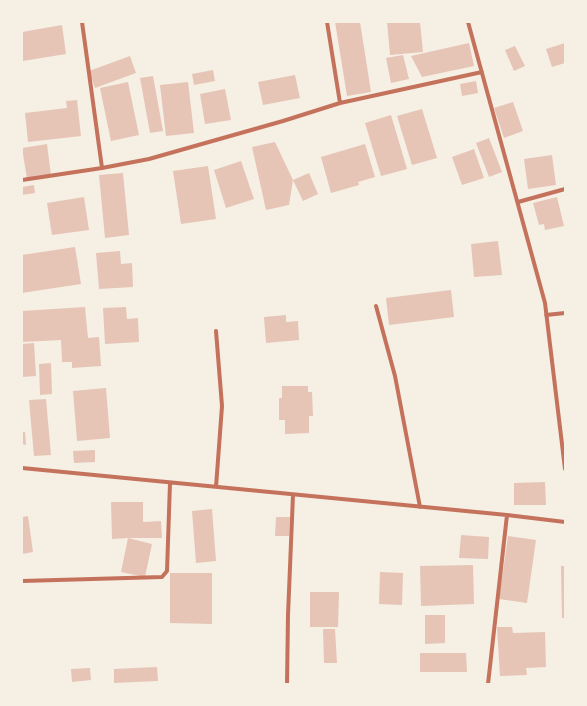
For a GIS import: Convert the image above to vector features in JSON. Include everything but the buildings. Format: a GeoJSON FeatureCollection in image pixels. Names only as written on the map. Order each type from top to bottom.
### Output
{"type":"FeatureCollection","features":[{"type":"Feature","properties":{"kind":"street"},"geometry":{"type":"LineString","coordinates":[[82,22],[102,168]]}},
{"type":"Feature","properties":{"kind":"street"},"geometry":{"type":"LineString","coordinates":[[327,22],[340,103]]}},
{"type":"Feature","properties":{"kind":"street"},"geometry":{"type":"LineString","coordinates":[[468,22],[545,303],[565,469]]}},
{"type":"Feature","properties":{"kind":"street"},"geometry":{"type":"LineString","coordinates":[[22,180],[102,168],[149,159],[340,103],[482,72]]}},
{"type":"Feature","properties":{"kind":"street"},"geometry":{"type":"LineString","coordinates":[[518,202],[565,189]]}},
{"type":"Feature","properties":{"kind":"street"},"geometry":{"type":"LineString","coordinates":[[376,306],[395,376],[420,507]]}},
{"type":"Feature","properties":{"kind":"street"},"geometry":{"type":"LineString","coordinates":[[546,315],[565,313]]}},
{"type":"Feature","properties":{"kind":"street"},"geometry":{"type":"LineString","coordinates":[[216,331],[222,406],[216,487]]}},
{"type":"Feature","properties":{"kind":"street"},"geometry":{"type":"LineString","coordinates":[[22,468],[170,484],[216,487],[565,522]]}},
{"type":"Feature","properties":{"kind":"street"},"geometry":{"type":"LineString","coordinates":[[22,581],[162,577],[167,571],[170,484]]}},
{"type":"Feature","properties":{"kind":"street"},"geometry":{"type":"LineString","coordinates":[[286,684],[292,495]]}},
{"type":"Feature","properties":{"kind":"street"},"geometry":{"type":"LineString","coordinates":[[488,684],[507,516]]}}]}
